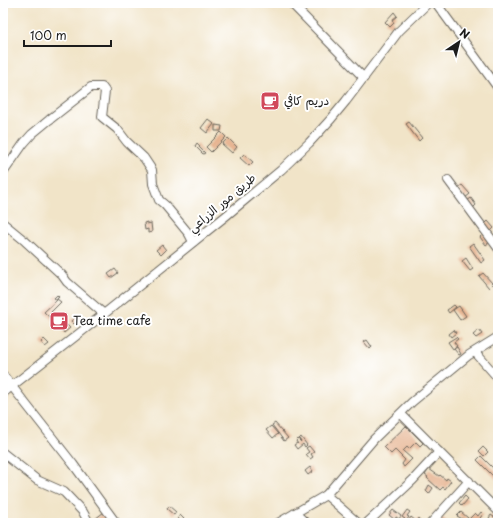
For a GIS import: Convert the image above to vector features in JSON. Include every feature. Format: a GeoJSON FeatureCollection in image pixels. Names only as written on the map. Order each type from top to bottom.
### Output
{"type":"FeatureCollection","features":[{"type":"Feature","properties":{"kind":"street"},"geometry":{"type":"LineString","coordinates":[[291,3],[364,78]]}},
{"type":"Feature","properties":{"kind":"street","name":"طريق مور الزراعي"},"geometry":{"type":"LineString","coordinates":[[3,393],[104,314],[281,170],[309,143],[330,119],[364,78],[399,31],[428,3]]}},
{"type":"Feature","properties":{"kind":"street"},"geometry":{"type":"LineString","coordinates":[[436,3],[498,88]]}},
{"type":"Feature","properties":{"kind":"street"},"geometry":{"type":"LineString","coordinates":[[3,173],[24,143],[48,120],[91,87],[102,87],[105,92],[102,116],[117,129],[127,142],[144,158],[152,170],[153,184],[159,200],[189,234],[193,242]]}},
{"type":"Feature","properties":{"kind":"street"},"geometry":{"type":"LineString","coordinates":[[448,180],[498,248]]}},
{"type":"Feature","properties":{"kind":"street"},"geometry":{"type":"LineString","coordinates":[[3,223],[25,241],[62,275],[67,282],[104,314]]}},
{"type":"Feature","properties":{"kind":"street"},"geometry":{"type":"LineString","coordinates":[[278,523],[326,496],[374,439],[412,402],[475,352],[498,337]]}},
{"type":"Feature","properties":{"kind":"street"},"geometry":{"type":"LineString","coordinates":[[475,352],[498,378]]}},
{"type":"Feature","properties":{"kind":"street"},"geometry":{"type":"LineString","coordinates":[[3,375],[73,464],[116,523]]}},
{"type":"Feature","properties":{"kind":"street"},"geometry":{"type":"LineString","coordinates":[[401,414],[498,511]]}},
{"type":"Feature","properties":{"kind":"street"},"geometry":{"type":"LineString","coordinates":[[367,523],[413,480],[438,452]]}},
{"type":"Feature","properties":{"kind":"street"},"geometry":{"type":"LineString","coordinates":[[3,453],[37,480],[64,492],[83,512],[89,523]]}},
{"type":"Feature","properties":{"kind":"street"},"geometry":{"type":"LineString","coordinates":[[431,523],[469,481]]}},
{"type":"Feature","properties":{"kind":"street"},"geometry":{"type":"LineString","coordinates":[[326,496],[358,523]]}},
{"type":"Feature","properties":{"kind":"street"},"geometry":{"type":"LineString","coordinates":[[295,513],[306,523]]}},
{"type":"Feature","properties":{"kind":"building"},"geometry":{"type":"Polygon","coordinates":[[[394,12],[397,16],[392,20],[394,23],[390,27],[385,22],[394,12]]]}},
{"type":"Feature","properties":{"kind":"building"},"geometry":{"type":"Polygon","coordinates":[[[208,119],[214,124],[207,133],[201,128],[208,119]]]}},
{"type":"Feature","properties":{"kind":"building"},"geometry":{"type":"Polygon","coordinates":[[[409,122],[422,138],[419,141],[406,124],[409,122]]]}},
{"type":"Feature","properties":{"kind":"building"},"geometry":{"type":"Polygon","coordinates":[[[215,125],[222,126],[221,131],[215,131],[215,125]]]}},
{"type":"Feature","properties":{"kind":"building"},"geometry":{"type":"Polygon","coordinates":[[[221,132],[226,137],[211,152],[206,147],[221,132]]]}},
{"type":"Feature","properties":{"kind":"building"},"geometry":{"type":"Polygon","coordinates":[[[228,138],[237,147],[232,153],[222,144],[228,138]]]}},
{"type":"Feature","properties":{"kind":"building"},"geometry":{"type":"Polygon","coordinates":[[[197,143],[205,153],[203,154],[195,146],[197,143]]]}},
{"type":"Feature","properties":{"kind":"building"},"geometry":{"type":"Polygon","coordinates":[[[244,154],[253,162],[249,166],[240,158],[244,154]]]}},
{"type":"Feature","properties":{"kind":"building"},"geometry":{"type":"Polygon","coordinates":[[[462,185],[470,194],[465,198],[458,188],[462,185]]]}},
{"type":"Feature","properties":{"kind":"building"},"geometry":{"type":"Polygon","coordinates":[[[471,198],[476,205],[473,208],[467,201],[471,198]]]}},
{"type":"Feature","properties":{"kind":"building"},"geometry":{"type":"Polygon","coordinates":[[[488,221],[494,228],[491,231],[485,224],[488,221]]]}},
{"type":"Feature","properties":{"kind":"building"},"geometry":{"type":"Polygon","coordinates":[[[147,222],[147,224],[151,223],[152,232],[148,233],[148,229],[145,230],[144,223],[147,222]]]}},
{"type":"Feature","properties":{"kind":"building"},"geometry":{"type":"Polygon","coordinates":[[[484,233],[491,241],[486,245],[480,237],[484,233]]]}},
{"type":"Feature","properties":{"kind":"building"},"geometry":{"type":"Polygon","coordinates":[[[473,243],[485,260],[481,263],[469,246],[473,243]]]}},
{"type":"Feature","properties":{"kind":"building"},"geometry":{"type":"Polygon","coordinates":[[[162,245],[166,250],[161,255],[156,250],[162,245]]]}},
{"type":"Feature","properties":{"kind":"building"},"geometry":{"type":"Polygon","coordinates":[[[466,258],[473,269],[470,271],[462,261],[466,258]]]}},
{"type":"Feature","properties":{"kind":"building"},"geometry":{"type":"Polygon","coordinates":[[[115,269],[118,273],[111,278],[108,274],[115,269]]]}},
{"type":"Feature","properties":{"kind":"building"},"geometry":{"type":"Polygon","coordinates":[[[483,273],[493,284],[489,288],[479,276],[483,273]]]}},
{"type":"Feature","properties":{"kind":"building"},"geometry":{"type":"Polygon","coordinates":[[[57,295],[59,297],[57,299],[61,302],[51,312],[65,326],[62,329],[44,312],[57,300],[54,298],[57,295]]]}},
{"type":"Feature","properties":{"kind":"building"},"geometry":{"type":"Polygon","coordinates":[[[454,305],[456,307],[449,313],[447,310],[454,305]]]}},
{"type":"Feature","properties":{"kind":"building"},"geometry":{"type":"Polygon","coordinates":[[[459,306],[466,316],[460,320],[453,310],[459,306]]]}},
{"type":"Feature","properties":{"kind":"building"},"geometry":{"type":"Polygon","coordinates":[[[77,316],[79,319],[74,324],[71,321],[77,316]]]}},
{"type":"Feature","properties":{"kind":"building"},"geometry":{"type":"Polygon","coordinates":[[[67,325],[70,328],[64,333],[62,330],[67,325]]]}},
{"type":"Feature","properties":{"kind":"building"},"geometry":{"type":"Polygon","coordinates":[[[454,330],[456,333],[451,337],[449,334],[454,330]]]}},
{"type":"Feature","properties":{"kind":"building"},"geometry":{"type":"Polygon","coordinates":[[[479,330],[482,334],[476,338],[473,335],[479,330]]]}},
{"type":"Feature","properties":{"kind":"building"},"geometry":{"type":"Polygon","coordinates":[[[456,337],[458,339],[454,342],[457,346],[453,349],[448,342],[456,337]]]}},
{"type":"Feature","properties":{"kind":"building"},"geometry":{"type":"Polygon","coordinates":[[[44,339],[49,344],[45,347],[41,342],[44,339]]]}},
{"type":"Feature","properties":{"kind":"building"},"geometry":{"type":"Polygon","coordinates":[[[367,340],[372,347],[370,349],[364,342],[367,340]]]}},
{"type":"Feature","properties":{"kind":"building"},"geometry":{"type":"Polygon","coordinates":[[[457,347],[461,354],[459,355],[454,349],[457,347]]]}},
{"type":"Feature","properties":{"kind":"building"},"geometry":{"type":"Polygon","coordinates":[[[275,423],[288,438],[284,441],[272,425],[275,423]]]}},
{"type":"Feature","properties":{"kind":"building"},"geometry":{"type":"Polygon","coordinates":[[[271,426],[278,434],[273,438],[266,430],[271,426]]]}},
{"type":"Feature","properties":{"kind":"building"},"geometry":{"type":"Polygon","coordinates":[[[406,426],[423,443],[420,446],[416,442],[409,449],[407,447],[403,451],[412,459],[404,467],[402,464],[405,460],[395,450],[391,454],[384,447],[406,426]]]}},
{"type":"Feature","properties":{"kind":"building"},"geometry":{"type":"Polygon","coordinates":[[[301,437],[307,445],[305,447],[303,444],[297,449],[294,445],[297,443],[298,444],[296,441],[298,439],[301,442],[299,439],[301,437]]]}},
{"type":"Feature","properties":{"kind":"building"},"geometry":{"type":"Polygon","coordinates":[[[309,446],[314,452],[311,454],[313,457],[310,459],[306,454],[309,452],[306,448],[309,446]]]}},
{"type":"Feature","properties":{"kind":"building"},"geometry":{"type":"Polygon","coordinates":[[[483,447],[488,452],[484,456],[479,451],[483,447]]]}},
{"type":"Feature","properties":{"kind":"building"},"geometry":{"type":"Polygon","coordinates":[[[481,456],[498,473],[498,481],[477,460],[481,456]]]}},
{"type":"Feature","properties":{"kind":"building"},"geometry":{"type":"Polygon","coordinates":[[[310,467],[313,471],[308,475],[305,471],[310,467]]]}},
{"type":"Feature","properties":{"kind":"building"},"geometry":{"type":"Polygon","coordinates":[[[429,469],[446,480],[447,478],[451,481],[445,489],[443,487],[440,490],[427,478],[428,477],[425,475],[429,469]]]}},
{"type":"Feature","properties":{"kind":"building"},"geometry":{"type":"Polygon","coordinates":[[[429,485],[433,488],[429,494],[426,491],[429,485]]]}},
{"type":"Feature","properties":{"kind":"building"},"geometry":{"type":"Polygon","coordinates":[[[465,496],[468,499],[462,506],[459,503],[465,496]]]}},
{"type":"Feature","properties":{"kind":"building"},"geometry":{"type":"Polygon","coordinates":[[[169,506],[176,512],[174,515],[167,509],[169,506]]]}},
{"type":"Feature","properties":{"kind":"building"},"geometry":{"type":"Polygon","coordinates":[[[393,510],[401,516],[399,519],[396,517],[395,520],[389,515],[393,510]]]}},
{"type":"Feature","properties":{"kind":"building"},"geometry":{"type":"Polygon","coordinates":[[[407,510],[410,512],[406,521],[408,523],[397,523],[405,519],[402,517],[407,510]]]}},
{"type":"Feature","properties":{"kind":"building"},"geometry":{"type":"Polygon","coordinates":[[[104,512],[112,523],[98,523],[95,519],[104,512]]]}},
{"type":"Feature","properties":{"kind":"building"},"geometry":{"type":"Polygon","coordinates":[[[461,512],[468,518],[466,521],[457,516],[461,512]]]}},
{"type":"Feature","properties":{"kind":"building"},"geometry":{"type":"Polygon","coordinates":[[[481,512],[483,514],[478,521],[480,523],[474,523],[469,519],[475,513],[478,516],[481,512]]]}},
{"type":"Feature","properties":{"kind":"building"},"geometry":{"type":"Polygon","coordinates":[[[180,515],[187,522],[186,523],[183,523],[178,518],[180,515]]]}},
{"type":"Feature","properties":{"kind":"building"},"geometry":{"type":"Polygon","coordinates":[[[491,515],[497,519],[494,523],[489,518],[491,515]]]}},
{"type":"Feature","properties":{"kind":"building"},"geometry":{"type":"Polygon","coordinates":[[[411,517],[416,521],[418,518],[420,520],[418,523],[412,523],[409,520],[411,517]]]}},
{"type":"Feature","properties":{"kind":"building"},"geometry":{"type":"Polygon","coordinates":[[[442,517],[449,523],[439,523],[442,517]]]}},
{"type":"Feature","properties":{"kind":"place","name":"دريم كافي"},"geometry":{"type":"Point","coordinates":[270,101]}},
{"type":"Feature","properties":{"kind":"place","name":"Tea time cafe"},"geometry":{"type":"Point","coordinates":[59,321]}}]}
